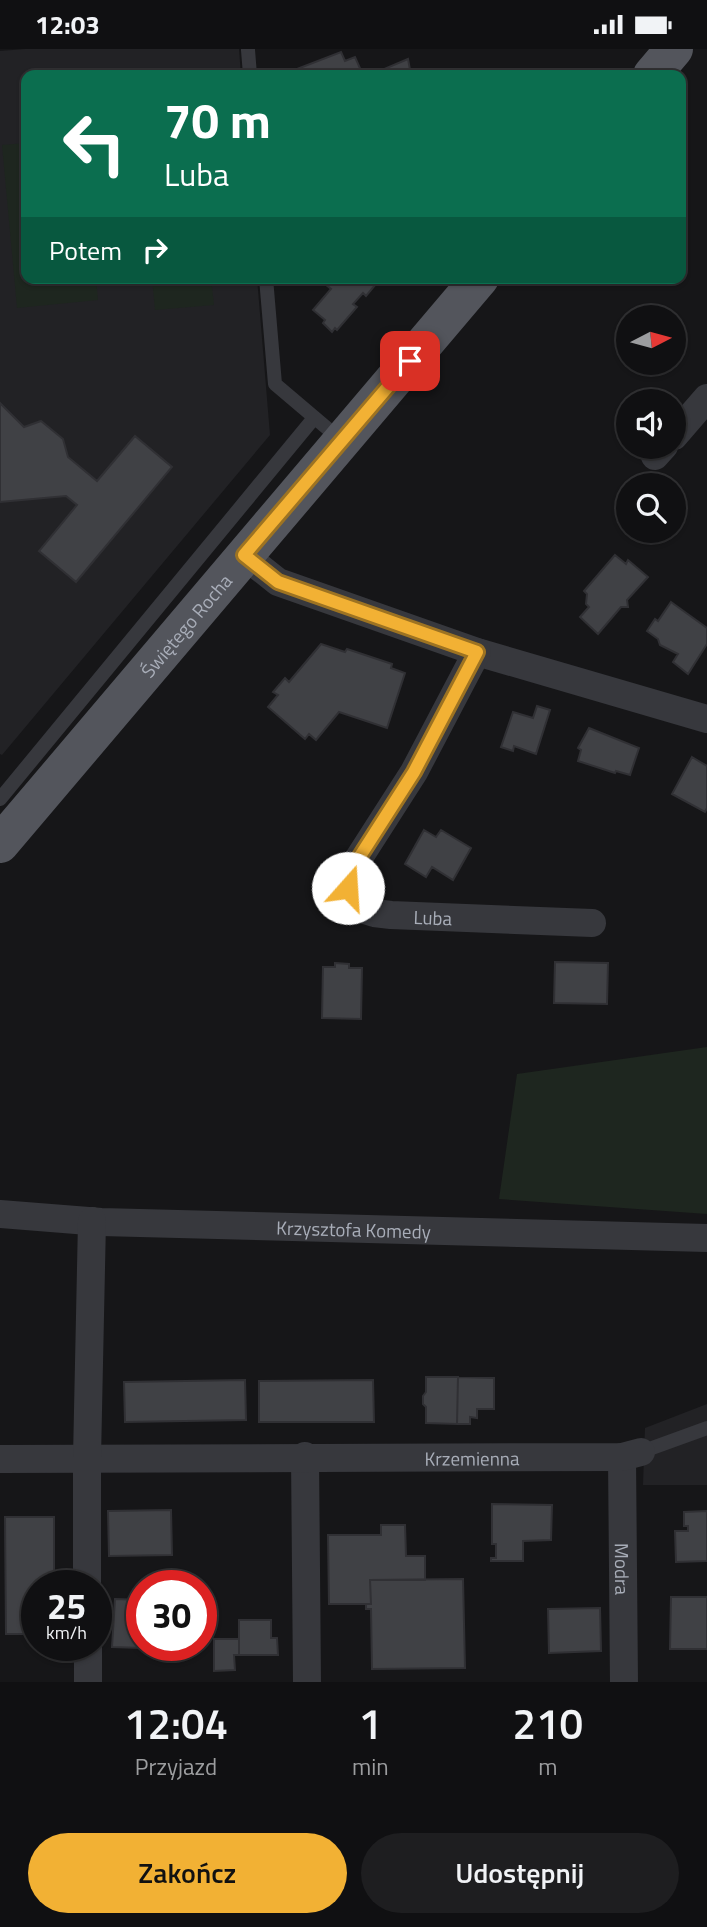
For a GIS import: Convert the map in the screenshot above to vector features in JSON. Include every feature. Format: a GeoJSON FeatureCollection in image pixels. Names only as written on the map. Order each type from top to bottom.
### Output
{"type":"FeatureCollection","features":[{"type":"Feature","properties":{"kind":"main road"},"geometry":{"type":"LineString","coordinates":[[656,70],[674,49]]}},
{"type":"Feature","properties":{"kind":"main road","name":"Świętego Rocha"},"geometry":{"type":"LineString","coordinates":[[0,844],[244,555],[328,430],[474,284]]}},
{"type":"Feature","properties":{"kind":"street"},"geometry":{"type":"LineString","coordinates":[[686,422],[707,398]]}},
{"type":"Feature","properties":{"kind":"street"},"geometry":{"type":"LineString","coordinates":[[244,555],[278,582],[477,652],[707,719]]}},
{"type":"Feature","properties":{"kind":"street","name":"Luba"},"geometry":{"type":"LineString","coordinates":[[477,652],[414,772],[355,864],[348,888],[355,907],[391,915],[592,923]]}},
{"type":"Feature","properties":{"kind":"street","name":"Krzysztofa Komedy"},"geometry":{"type":"LineString","coordinates":[[0,1214],[92,1221],[707,1238]]}},
{"type":"Feature","properties":{"kind":"street"},"geometry":{"type":"LineString","coordinates":[[88,1570],[87,1458],[92,1221]]}},
{"type":"Feature","properties":{"kind":"street","name":"Krzemienna"},"geometry":{"type":"LineString","coordinates":[[0,1458],[632,1455]]}},
{"type":"Feature","properties":{"kind":"street","name":"Modra"},"geometry":{"type":"LineString","coordinates":[[624,1682],[632,1455]]}},
{"type":"Feature","properties":{"kind":"street"},"geometry":{"type":"LineString","coordinates":[[305,1457],[307,1682]]}},
{"type":"Feature","properties":{"kind":"street"},"geometry":{"type":"LineString","coordinates":[[88,1661],[88,1682]]}},
{"type":"Feature","properties":{"kind":"lane"},"geometry":{"type":"LineString","coordinates":[[248,50],[250,70]]}},
{"type":"Feature","properties":{"kind":"lane"},"geometry":{"type":"LineString","coordinates":[[0,799],[328,430],[275,384],[267,284]]}},
{"type":"Feature","properties":{"kind":"lane"},"geometry":{"type":"LineString","coordinates":[[632,1455],[707,1428]]}},
{"type":"Feature","properties":{"kind":"shaded area"},"geometry":{"type":"Polygon","coordinates":[[[239,49],[241,70],[21,70],[21,284],[257,284],[270,435],[2,755],[0,754],[0,51],[239,49]]]}},
{"type":"Feature","properties":{"kind":"shaded area"},"geometry":{"type":"Polygon","coordinates":[[[21,143],[21,284],[97,284],[98,300],[17,308],[2,145],[21,143]]]}},
{"type":"Feature","properties":{"kind":"shaded area"},"geometry":{"type":"Polygon","coordinates":[[[153,284],[212,284],[214,305],[155,310],[153,284]]]}},
{"type":"Feature","properties":{"kind":"shaded area"},"geometry":{"type":"Polygon","coordinates":[[[707,1047],[707,1214],[499,1199],[517,1074],[707,1047]]]}},
{"type":"Feature","properties":{"kind":"shaded area"},"geometry":{"type":"Polygon","coordinates":[[[707,1404],[707,1485],[643,1485],[645,1428],[707,1404]]]}},
{"type":"Feature","properties":{"kind":"building"},"geometry":{"type":"Polygon","coordinates":[[[341,52],[345,61],[355,57],[361,70],[297,70],[341,52]]]}},
{"type":"Feature","properties":{"kind":"building"},"geometry":{"type":"Polygon","coordinates":[[[408,59],[410,70],[384,70],[408,59]]]}},
{"type":"Feature","properties":{"kind":"building"},"geometry":{"type":"Polygon","coordinates":[[[325,284],[376,284],[366,296],[363,293],[353,304],[357,307],[337,330],[335,328],[332,332],[323,323],[325,320],[313,310],[331,289],[325,284]]]}},
{"type":"Feature","properties":{"kind":"building"},"geometry":{"type":"Polygon","coordinates":[[[0,403],[24,427],[41,421],[63,439],[68,457],[97,481],[135,436],[172,467],[76,582],[39,551],[77,505],[66,496],[0,502],[0,403]]]}},
{"type":"Feature","properties":{"kind":"building"},"geometry":{"type":"Polygon","coordinates":[[[615,555],[626,564],[628,560],[648,577],[627,600],[628,607],[621,607],[598,634],[580,617],[589,607],[584,591],[615,555]]]}},
{"type":"Feature","properties":{"kind":"building"},"geometry":{"type":"Polygon","coordinates":[[[671,602],[707,628],[707,644],[688,674],[673,662],[678,654],[660,645],[658,639],[647,631],[671,602]]]}},
{"type":"Feature","properties":{"kind":"building"},"geometry":{"type":"Polygon","coordinates":[[[321,644],[345,652],[347,649],[392,664],[391,668],[405,673],[387,728],[339,712],[316,740],[309,734],[305,739],[268,707],[278,695],[273,692],[285,678],[289,682],[321,644]]]}},
{"type":"Feature","properties":{"kind":"building"},"geometry":{"type":"Polygon","coordinates":[[[537,706],[550,710],[536,754],[514,746],[513,751],[501,747],[513,712],[533,718],[537,706]]]}},
{"type":"Feature","properties":{"kind":"building"},"geometry":{"type":"Polygon","coordinates":[[[589,728],[639,748],[630,775],[578,761],[581,750],[578,748],[589,728]]]}},
{"type":"Feature","properties":{"kind":"building"},"geometry":{"type":"Polygon","coordinates":[[[692,757],[707,766],[705,812],[672,794],[692,757]]]}},
{"type":"Feature","properties":{"kind":"building"},"geometry":{"type":"Polygon","coordinates":[[[424,830],[436,837],[441,830],[471,848],[453,880],[432,867],[426,877],[405,864],[424,830]]]}},
{"type":"Feature","properties":{"kind":"building"},"geometry":{"type":"Polygon","coordinates":[[[555,962],[608,963],[607,1004],[554,1003],[555,962]]]}},
{"type":"Feature","properties":{"kind":"building"},"geometry":{"type":"Polygon","coordinates":[[[335,963],[349,964],[349,968],[362,968],[361,1019],[322,1018],[323,967],[335,967],[335,963]]]}},
{"type":"Feature","properties":{"kind":"building"},"geometry":{"type":"Polygon","coordinates":[[[426,1377],[458,1377],[457,1424],[426,1423],[423,1396],[426,1392],[426,1377]]]}},
{"type":"Feature","properties":{"kind":"building"},"geometry":{"type":"Polygon","coordinates":[[[458,1377],[494,1378],[494,1409],[477,1409],[477,1418],[470,1417],[470,1424],[457,1424],[458,1377]]]}},
{"type":"Feature","properties":{"kind":"building"},"geometry":{"type":"Polygon","coordinates":[[[245,1380],[246,1420],[125,1422],[124,1382],[245,1380]]]}},
{"type":"Feature","properties":{"kind":"building"},"geometry":{"type":"Polygon","coordinates":[[[373,1380],[374,1422],[259,1422],[259,1381],[373,1380]]]}},
{"type":"Feature","properties":{"kind":"building"},"geometry":{"type":"Polygon","coordinates":[[[492,1504],[552,1505],[551,1540],[523,1541],[523,1561],[491,1561],[491,1558],[496,1558],[496,1544],[492,1544],[492,1504]]]}},
{"type":"Feature","properties":{"kind":"building"},"geometry":{"type":"Polygon","coordinates":[[[171,1510],[172,1555],[109,1556],[108,1511],[171,1510]]]}},
{"type":"Feature","properties":{"kind":"building"},"geometry":{"type":"Polygon","coordinates":[[[707,1511],[707,1561],[676,1562],[675,1531],[688,1531],[688,1526],[684,1526],[684,1512],[707,1511]]]}},
{"type":"Feature","properties":{"kind":"building"},"geometry":{"type":"Polygon","coordinates":[[[5,1517],[54,1517],[54,1570],[21,1570],[21,1634],[6,1634],[5,1517]]]}},
{"type":"Feature","properties":{"kind":"building"},"geometry":{"type":"Polygon","coordinates":[[[381,1525],[405,1525],[406,1556],[425,1556],[425,1580],[370,1580],[371,1604],[329,1604],[328,1535],[381,1535],[381,1525]]]}},
{"type":"Feature","properties":{"kind":"building"},"geometry":{"type":"Polygon","coordinates":[[[463,1579],[465,1668],[372,1669],[371,1609],[366,1609],[366,1604],[371,1604],[370,1580],[463,1579]]]}},
{"type":"Feature","properties":{"kind":"building"},"geometry":{"type":"Polygon","coordinates":[[[671,1597],[707,1597],[707,1649],[670,1649],[671,1597]]]}},
{"type":"Feature","properties":{"kind":"building"},"geometry":{"type":"Polygon","coordinates":[[[115,1599],[126,1599],[126,1647],[112,1647],[115,1599]]]}},
{"type":"Feature","properties":{"kind":"building"},"geometry":{"type":"Polygon","coordinates":[[[600,1608],[601,1651],[549,1653],[548,1609],[600,1608]]]}},
{"type":"Feature","properties":{"kind":"building"},"geometry":{"type":"Polygon","coordinates":[[[239,1620],[271,1620],[271,1638],[277,1638],[278,1655],[239,1655],[239,1620]]]}},
{"type":"Feature","properties":{"kind":"building"},"geometry":{"type":"Polygon","coordinates":[[[217,1639],[239,1639],[239,1655],[234,1655],[235,1670],[214,1671],[217,1639]]]}},
{"type":"Feature","properties":{"kind":"route"},"geometry":{"type":"LineString","coordinates":[[348,888],[355,864],[414,772],[477,652],[278,582],[244,555],[410,361]]}}]}
